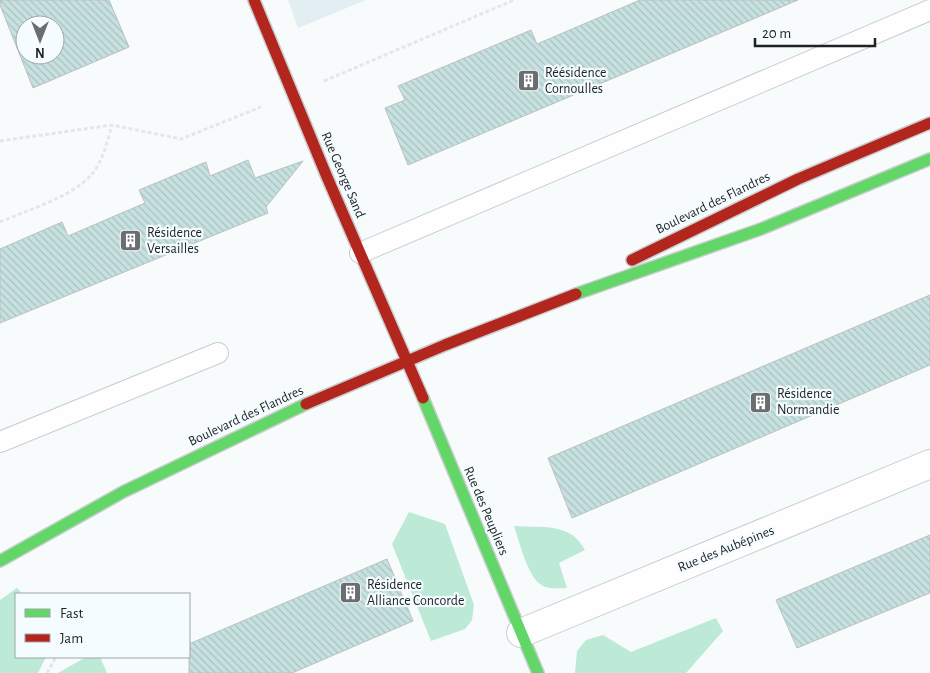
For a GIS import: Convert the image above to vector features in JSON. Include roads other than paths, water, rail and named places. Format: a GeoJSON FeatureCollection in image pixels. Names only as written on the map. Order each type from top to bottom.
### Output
{"type":"FeatureCollection","features":[{"type":"Feature","properties":{"kind":"street","name":"Rue George Sand"},"geometry":{"type":"LineString","coordinates":[[254,0],[407,361]]}},
{"type":"Feature","properties":{"kind":"street","name":"Boulevard des Flandres"},"geometry":{"type":"LineString","coordinates":[[513,317],[782,186],[930,123]]}},
{"type":"Feature","properties":{"kind":"street","name":"Boulevard des Flandres"},"geometry":{"type":"LineString","coordinates":[[0,561],[158,474],[256,427],[407,361],[513,317],[773,225],[930,159]]}},
{"type":"Feature","properties":{"kind":"street","name":"Rue des Peupliers"},"geometry":{"type":"LineString","coordinates":[[407,361],[538,673]]}},
{"type":"Feature","properties":{"kind":"street","name":"Rue des Aubépines"},"geometry":{"type":"LineString","coordinates":[[521,633],[930,464]]}},
{"type":"Feature","properties":{"kind":"lane"},"geometry":{"type":"LineString","coordinates":[[360,253],[930,10]]}},
{"type":"Feature","properties":{"kind":"lane"},"geometry":{"type":"LineString","coordinates":[[0,442],[218,353]]}},
{"type":"Feature","properties":{"kind":"place","name":"Réésidence Cornoulles"},"geometry":{"type":"Point","coordinates":[529,81]}},
{"type":"Feature","properties":{"kind":"place","name":"Résidence Versailles"},"geometry":{"type":"Point","coordinates":[131,241]}},
{"type":"Feature","properties":{"kind":"place","name":"Résidence Normandie"},"geometry":{"type":"Point","coordinates":[761,402]}},
{"type":"Feature","properties":{"kind":"place","name":"Résidence Alliance Concorde"},"geometry":{"type":"Point","coordinates":[351,593]}}]}
